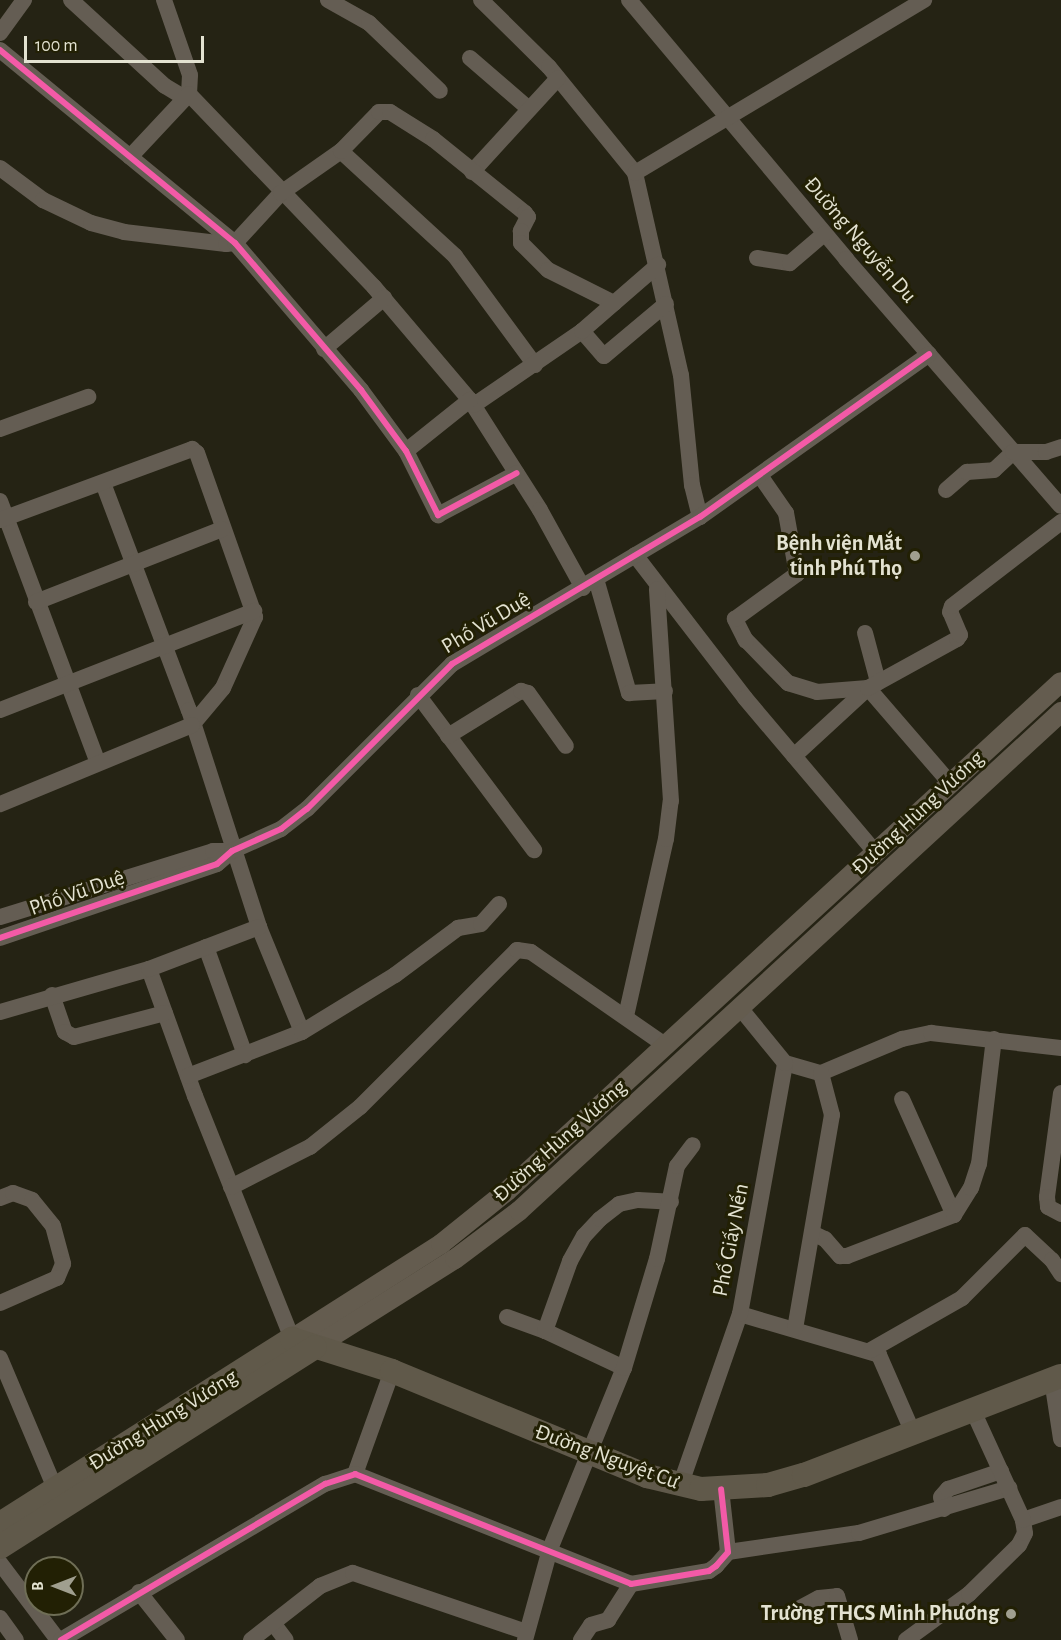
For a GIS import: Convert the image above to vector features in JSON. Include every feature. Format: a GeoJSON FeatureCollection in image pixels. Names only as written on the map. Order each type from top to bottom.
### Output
{"type":"FeatureCollection","features":[{"type":"Feature","properties":{"kind":"highway","name":"Đường Nguyệt Cư"},"geometry":{"type":"LineString","coordinates":[[292,1339],[392,1371],[590,1453],[680,1486],[721,1489],[768,1485],[914,1435],[1056,1378]]}},
{"type":"Feature","properties":{"kind":"highway","name":"Đường Hùng Vương"},"geometry":{"type":"LineString","coordinates":[[0,1524],[292,1339]]}},
{"type":"Feature","properties":{"kind":"highway","name":"Đường Hùng Vương"},"geometry":{"type":"LineString","coordinates":[[0,1547],[315,1347]]}},
{"type":"Feature","properties":{"kind":"main road","name":"Đường Hùng Vương"},"geometry":{"type":"LineString","coordinates":[[292,1339],[441,1244],[507,1191],[1061,682]]}},
{"type":"Feature","properties":{"kind":"main road","name":"Đường Hùng Vương"},"geometry":{"type":"LineString","coordinates":[[315,1347],[455,1259],[519,1211],[748,1003],[1061,712]]}},
{"type":"Feature","properties":{"kind":"main road"},"geometry":{"type":"LineString","coordinates":[[740,978],[748,1003]]}},
{"type":"Feature","properties":{"kind":"street"},"geometry":{"type":"LineString","coordinates":[[0,33],[24,0]]}},
{"type":"Feature","properties":{"kind":"street"},"geometry":{"type":"LineString","coordinates":[[71,0],[165,86],[187,96],[384,298],[472,403],[589,583],[629,693],[665,692]]}},
{"type":"Feature","properties":{"kind":"street"},"geometry":{"type":"LineString","coordinates":[[130,157],[187,96],[190,75],[164,0]]}},
{"type":"Feature","properties":{"kind":"street"},"geometry":{"type":"LineString","coordinates":[[328,0],[369,23],[440,91]]}},
{"type":"Feature","properties":{"kind":"street"},"geometry":{"type":"LineString","coordinates":[[481,0],[558,78],[635,173],[658,265],[685,398],[692,485],[700,517]]}},
{"type":"Feature","properties":{"kind":"street","name":"Đường Nguyễn Du"},"geometry":{"type":"LineString","coordinates":[[629,0],[824,234],[1061,506]]}},
{"type":"Feature","properties":{"kind":"street"},"geometry":{"type":"LineString","coordinates":[[635,173],[729,119],[924,0]]}},
{"type":"Feature","properties":{"kind":"street"},"geometry":{"type":"LineString","coordinates":[[0,50],[235,243],[406,451],[438,515],[517,473]]}},
{"type":"Feature","properties":{"kind":"street"},"geometry":{"type":"LineString","coordinates":[[470,58],[529,109]]}},
{"type":"Feature","properties":{"kind":"street"},"geometry":{"type":"LineString","coordinates":[[471,172],[558,78]]}},
{"type":"Feature","properties":{"kind":"street"},"geometry":{"type":"LineString","coordinates":[[235,243],[281,193],[341,151],[379,112],[386,111],[434,139],[528,217],[520,238],[533,257],[562,280],[614,303]]}},
{"type":"Feature","properties":{"kind":"street"},"geometry":{"type":"LineString","coordinates":[[341,151],[455,256],[535,364]]}},
{"type":"Feature","properties":{"kind":"street"},"geometry":{"type":"LineString","coordinates":[[0,168],[44,200],[91,223],[160,237],[235,243]]}},
{"type":"Feature","properties":{"kind":"street"},"geometry":{"type":"LineString","coordinates":[[757,258],[790,263],[824,234]]}},
{"type":"Feature","properties":{"kind":"street"},"geometry":{"type":"LineString","coordinates":[[406,451],[472,403],[535,364],[582,331],[658,265]]}},
{"type":"Feature","properties":{"kind":"street"},"geometry":{"type":"LineString","coordinates":[[324,349],[384,298]]}},
{"type":"Feature","properties":{"kind":"street"},"geometry":{"type":"LineString","coordinates":[[582,331],[604,356],[666,304]]}},
{"type":"Feature","properties":{"kind":"street","name":"Phố Vũ Duệ"},"geometry":{"type":"LineString","coordinates":[[0,938],[218,864],[232,851],[281,829],[307,808],[418,695],[472,651],[700,517],[761,477],[929,354]]}},
{"type":"Feature","properties":{"kind":"street"},"geometry":{"type":"LineString","coordinates":[[0,429],[88,397]]}},
{"type":"Feature","properties":{"kind":"street"},"geometry":{"type":"LineString","coordinates":[[946,490],[967,472],[994,470],[1013,452],[1046,452],[1061,447]]}},
{"type":"Feature","properties":{"kind":"street"},"geometry":{"type":"LineString","coordinates":[[0,804],[98,761],[192,725],[226,684],[252,626],[254,611],[222,529],[197,453],[192,449],[103,483],[2,513],[98,761]]}},
{"type":"Feature","properties":{"kind":"street"},"geometry":{"type":"LineString","coordinates":[[761,477],[786,513],[797,574],[735,619],[745,640],[788,683],[817,692],[873,685]]}},
{"type":"Feature","properties":{"kind":"street"},"geometry":{"type":"LineString","coordinates":[[103,483],[192,725],[258,927],[302,1032]]}},
{"type":"Feature","properties":{"kind":"street"},"geometry":{"type":"LineString","coordinates":[[794,756],[873,685],[957,639],[960,635],[950,612],[952,606],[1061,522]]}},
{"type":"Feature","properties":{"kind":"street"},"geometry":{"type":"LineString","coordinates":[[36,602],[222,529]]}},
{"type":"Feature","properties":{"kind":"street"},"geometry":{"type":"LineString","coordinates":[[635,555],[657,589],[876,853]]}},
{"type":"Feature","properties":{"kind":"street"},"geometry":{"type":"LineString","coordinates":[[626,1016],[669,821],[665,692],[657,589]]}},
{"type":"Feature","properties":{"kind":"street"},"geometry":{"type":"LineString","coordinates":[[0,710],[254,611]]}},
{"type":"Feature","properties":{"kind":"street"},"geometry":{"type":"LineString","coordinates":[[865,633],[873,685],[950,783]]}},
{"type":"Feature","properties":{"kind":"street"},"geometry":{"type":"LineString","coordinates":[[448,736],[521,691],[528,693],[566,746]]}},
{"type":"Feature","properties":{"kind":"street"},"geometry":{"type":"LineString","coordinates":[[418,695],[534,850]]}},
{"type":"Feature","properties":{"kind":"street","name":"Phố Vũ Duệ"},"geometry":{"type":"LineString","coordinates":[[0,917],[213,852],[232,851]]}},
{"type":"Feature","properties":{"kind":"street"},"geometry":{"type":"LineString","coordinates":[[188,1076],[302,1032],[395,975],[458,928],[482,924],[499,904]]}},
{"type":"Feature","properties":{"kind":"street"},"geometry":{"type":"LineString","coordinates":[[0,1012],[52,995],[149,969],[258,927]]}},
{"type":"Feature","properties":{"kind":"street"},"geometry":{"type":"LineString","coordinates":[[206,947],[244,1055]]}},
{"type":"Feature","properties":{"kind":"street"},"geometry":{"type":"LineString","coordinates":[[231,1187],[310,1147],[360,1107],[517,950],[531,952],[666,1046]]}},
{"type":"Feature","properties":{"kind":"street"},"geometry":{"type":"LineString","coordinates":[[149,969],[188,1076],[292,1339]]}},
{"type":"Feature","properties":{"kind":"street"},"geometry":{"type":"LineString","coordinates":[[52,995],[65,1032],[74,1037],[165,1013]]}},
{"type":"Feature","properties":{"kind":"street"},"geometry":{"type":"LineString","coordinates":[[748,1003],[785,1063],[821,1072],[902,1039],[952,1033],[1061,1048]]}},
{"type":"Feature","properties":{"kind":"street"},"geometry":{"type":"LineString","coordinates":[[812,1233],[825,1239],[840,1256],[847,1256],[954,1215],[971,1188],[979,1164],[994,1039]]}},
{"type":"Feature","properties":{"kind":"street","name":"Phố Giấy Nến"},"geometry":{"type":"LineString","coordinates":[[680,1486],[740,1314],[785,1063]]}},
{"type":"Feature","properties":{"kind":"street"},"geometry":{"type":"LineString","coordinates":[[795,1329],[832,1115],[821,1072]]}},
{"type":"Feature","properties":{"kind":"street"},"geometry":{"type":"LineString","coordinates":[[1061,1093],[1047,1197],[1048,1207],[1061,1215]]}},
{"type":"Feature","properties":{"kind":"street"},"geometry":{"type":"LineString","coordinates":[[902,1099],[954,1215]]}},
{"type":"Feature","properties":{"kind":"street"},"geometry":{"type":"LineString","coordinates":[[251,1640],[320,1586],[352,1573],[525,1636],[550,1549],[624,1368],[671,1202],[677,1166],[693,1145]]}},
{"type":"Feature","properties":{"kind":"street"},"geometry":{"type":"LineString","coordinates":[[0,1198],[13,1193],[32,1200],[53,1226],[63,1264],[57,1278],[0,1303]]}},
{"type":"Feature","properties":{"kind":"street"},"geometry":{"type":"LineString","coordinates":[[545,1331],[570,1261],[584,1236],[600,1219],[619,1204],[638,1200],[671,1202]]}},
{"type":"Feature","properties":{"kind":"street"},"geometry":{"type":"LineString","coordinates":[[871,1350],[962,1298],[1025,1235],[1052,1260],[1061,1274]]}},
{"type":"Feature","properties":{"kind":"street"},"geometry":{"type":"LineString","coordinates":[[740,1314],[871,1350],[883,1361],[914,1435]]}},
{"type":"Feature","properties":{"kind":"street"},"geometry":{"type":"LineString","coordinates":[[507,1317],[545,1331],[624,1368]]}},
{"type":"Feature","properties":{"kind":"street"},"geometry":{"type":"LineString","coordinates":[[0,1358],[55,1488]]}},
{"type":"Feature","properties":{"kind":"street"},"geometry":{"type":"LineString","coordinates":[[355,1474],[392,1371]]}},
{"type":"Feature","properties":{"kind":"street"},"geometry":{"type":"LineString","coordinates":[[1056,1378],[1061,1439]]}},
{"type":"Feature","properties":{"kind":"street"},"geometry":{"type":"LineString","coordinates":[[906,1640],[969,1594],[1019,1545],[1025,1533],[1023,1520],[973,1411]]}},
{"type":"Feature","properties":{"kind":"street"},"geometry":{"type":"LineString","coordinates":[[944,1509],[942,1493],[1001,1471]]}},
{"type":"Feature","properties":{"kind":"street"},"geometry":{"type":"LineString","coordinates":[[0,1563],[60,1640],[325,1484],[355,1474],[550,1549],[631,1584],[709,1571],[728,1552],[859,1533],[1009,1488]]}},
{"type":"Feature","properties":{"kind":"street"},"geometry":{"type":"LineString","coordinates":[[721,1489],[728,1552]]}},
{"type":"Feature","properties":{"kind":"street"},"geometry":{"type":"LineString","coordinates":[[1023,1520],[1061,1507]]}},
{"type":"Feature","properties":{"kind":"street"},"geometry":{"type":"LineString","coordinates":[[580,1640],[591,1625],[608,1620],[631,1584]]}},
{"type":"Feature","properties":{"kind":"street"},"geometry":{"type":"LineString","coordinates":[[139,1593],[177,1640]]}},
{"type":"Feature","properties":{"kind":"street"},"geometry":{"type":"LineString","coordinates":[[800,1608],[819,1598],[837,1596],[850,1640]]}},
{"type":"Feature","properties":{"kind":"street"},"geometry":{"type":"LineString","coordinates":[[0,1618],[16,1640]]}},
{"type":"Feature","properties":{"kind":"street"},"geometry":{"type":"LineString","coordinates":[[273,1623],[286,1640]]}},
{"type":"Feature","properties":{"kind":"cycle path"},"geometry":{"type":"LineString","coordinates":[[0,50],[235,243],[361,390],[406,451],[438,515],[517,473]]}},
{"type":"Feature","properties":{"kind":"cycle path"},"geometry":{"type":"LineString","coordinates":[[0,938],[217,864],[232,851],[281,829],[307,809],[452,664],[700,517],[929,354]]}},
{"type":"Feature","properties":{"kind":"cycle path"},"geometry":{"type":"LineString","coordinates":[[61,1640],[325,1484],[355,1474],[631,1584],[709,1571],[716,1566],[728,1552],[721,1489]]}},
{"type":"Feature","properties":{"kind":"place","name":"Bệnh viện Mắt tỉnh Phú Thọ"},"geometry":{"type":"Point","coordinates":[915,556]}},
{"type":"Feature","properties":{"kind":"place","name":"Trường THCS Minh Phương"},"geometry":{"type":"Point","coordinates":[1011,1614]}}]}
